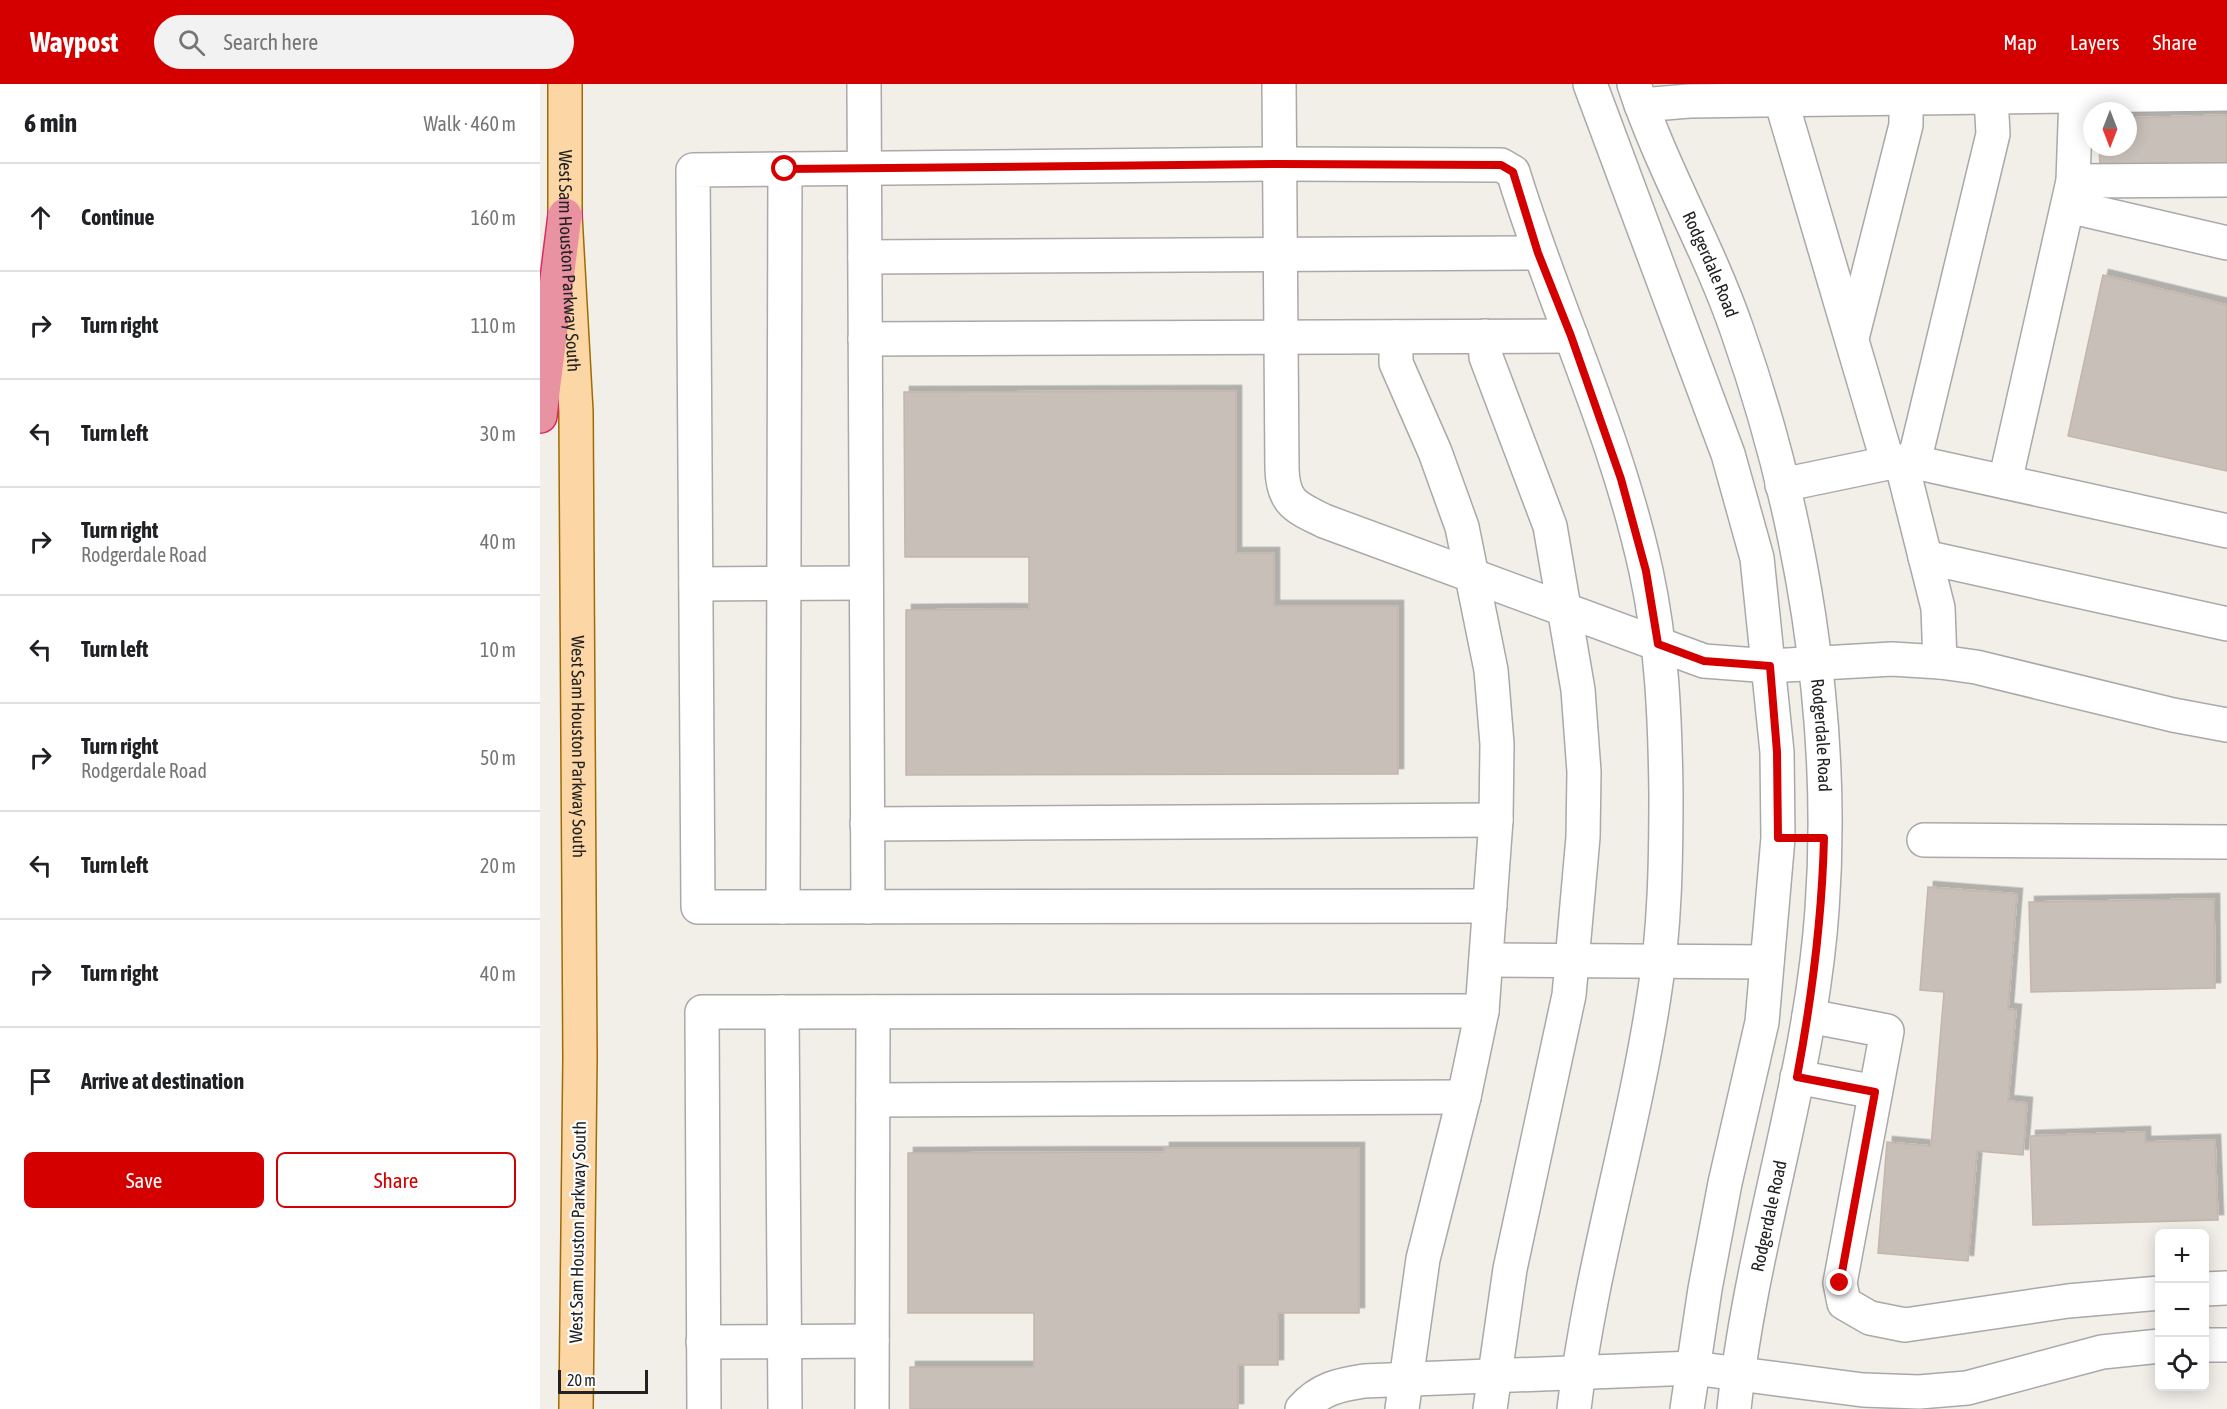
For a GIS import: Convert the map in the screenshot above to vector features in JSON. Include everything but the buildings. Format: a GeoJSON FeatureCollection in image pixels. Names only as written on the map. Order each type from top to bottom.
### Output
{"type":"FeatureCollection","features":[{"type":"Feature","properties":{"kind":"highway"},"geometry":{"type":"LineString","coordinates":[[540,416],[565,214]]}},
{"type":"Feature","properties":{"kind":"main road","name":"West Sam Houston Parkway South"},"geometry":{"type":"LineString","coordinates":[[564,84],[565,214],[576,424],[580,1046],[576,1409]]}},
{"type":"Feature","properties":{"kind":"street"},"geometry":{"type":"LineString","coordinates":[[864,84],[868,908]]}},
{"type":"Feature","properties":{"kind":"street"},"geometry":{"type":"LineString","coordinates":[[1279,84],[1283,488],[1294,506],[1324,521],[1704,661],[1770,666],[1892,659],[1940,662],[1976,667],[2173,715],[2227,724]]}},
{"type":"Feature","properties":{"kind":"street"},"geometry":{"type":"LineString","coordinates":[[1590,84],[1728,454],[1757,558],[1770,666],[1777,752],[1778,838],[1762,1022],[1744,1111],[1725,1183],[1705,1289],[1687,1409]]}},
{"type":"Feature","properties":{"kind":"street"},"geometry":{"type":"LineString","coordinates":[[1638,94],[1689,100],[1781,100],[2227,94]]}},
{"type":"Feature","properties":{"kind":"street","name":"Rodgerdale Road"},"geometry":{"type":"LineString","coordinates":[[1638,94],[1738,331],[1782,485],[1800,564],[1815,665],[1823,753],[1822,910],[1809,1016],[1738,1372],[1734,1409]]}},
{"type":"Feature","properties":{"kind":"street"},"geometry":{"type":"LineString","coordinates":[[2005,482],[2071,194],[2076,96]]}},
{"type":"Feature","properties":{"kind":"street"},"geometry":{"type":"LineString","coordinates":[[1901,462],[1993,134],[1991,97]]}},
{"type":"Feature","properties":{"kind":"street"},"geometry":{"type":"LineString","coordinates":[[1851,338],[1906,125],[1906,98]]}},
{"type":"Feature","properties":{"kind":"street"},"geometry":{"type":"LineString","coordinates":[[1781,100],[1851,338],[1901,462],[1938,608],[1940,662]]}},
{"type":"Feature","properties":{"kind":"street"},"geometry":{"type":"LineString","coordinates":[[1490,906],[698,908],[693,170],[1280,164],[1501,165],[1513,172],[1538,253],[1571,336],[1621,479],[1646,571],[1664,698],[1666,856],[1654,996],[1579,1371],[1575,1409]]}},
{"type":"Feature","properties":{"kind":"street"},"geometry":{"type":"LineString","coordinates":[[783,908],[785,169]]}},
{"type":"Feature","properties":{"kind":"street"},"geometry":{"type":"LineString","coordinates":[[2071,194],[2227,180]]}},
{"type":"Feature","properties":{"kind":"street"},"geometry":{"type":"LineString","coordinates":[[2071,194],[2227,243]]}},
{"type":"Feature","properties":{"kind":"street"},"geometry":{"type":"LineString","coordinates":[[865,257],[1538,253]]}},
{"type":"Feature","properties":{"kind":"street"},"geometry":{"type":"LineString","coordinates":[[1485,336],[1486,357],[1550,526],[1578,690],[1584,772],[1583,837],[1565,1018],[1510,1269],[1490,1409]]}},
{"type":"Feature","properties":{"kind":"street"},"geometry":{"type":"LineString","coordinates":[[865,339],[1571,336]]}},
{"type":"Feature","properties":{"kind":"street"},"geometry":{"type":"LineString","coordinates":[[1396,337],[1396,363],[1448,484],[1462,527],[1474,576],[1491,670],[1497,744],[1496,820],[1482,1011],[1464,1097],[1423,1259],[1403,1395]]}},
{"type":"Feature","properties":{"kind":"street"},"geometry":{"type":"LineString","coordinates":[[1782,485],[1901,462],[2005,482],[2227,531]]}},
{"type":"Feature","properties":{"kind":"street"},"geometry":{"type":"LineString","coordinates":[[1925,556],[2227,624]]}},
{"type":"Feature","properties":{"kind":"street"},"geometry":{"type":"LineString","coordinates":[[696,584],[866,583]]}},
{"type":"Feature","properties":{"kind":"street"},"geometry":{"type":"LineString","coordinates":[[867,824],[1496,820]]}},
{"type":"Feature","properties":{"kind":"street"},"geometry":{"type":"LineString","coordinates":[[1778,838],[1824,838]]}},
{"type":"Feature","properties":{"kind":"street"},"geometry":{"type":"LineString","coordinates":[[1924,840],[2227,842]]}},
{"type":"Feature","properties":{"kind":"street"},"geometry":{"type":"LineString","coordinates":[[1486,960],[1767,962]]}},
{"type":"Feature","properties":{"kind":"street"},"geometry":{"type":"LineString","coordinates":[[704,1409],[702,1012],[1482,1011]]}},
{"type":"Feature","properties":{"kind":"street"},"geometry":{"type":"LineString","coordinates":[[782,1012],[785,1409]]}},
{"type":"Feature","properties":{"kind":"street"},"geometry":{"type":"LineString","coordinates":[[872,1409],[873,1012]]}},
{"type":"Feature","properties":{"kind":"street"},"geometry":{"type":"LineString","coordinates":[[1809,1016],[1887,1031],[1840,1283],[1844,1303],[1869,1318],[1905,1325],[2068,1301],[2155,1293]]}},
{"type":"Feature","properties":{"kind":"street"},"geometry":{"type":"LineString","coordinates":[[1797,1077],[1875,1092]]}},
{"type":"Feature","properties":{"kind":"street"},"geometry":{"type":"LineString","coordinates":[[873,1100],[1464,1097]]}},
{"type":"Feature","properties":{"kind":"street"},"geometry":{"type":"LineString","coordinates":[[2209,1289],[2227,1288]]}},
{"type":"Feature","properties":{"kind":"street"},"geometry":{"type":"LineString","coordinates":[[703,1342],[872,1341]]}},
{"type":"Feature","properties":{"kind":"street"},"geometry":{"type":"LineString","coordinates":[[2209,1345],[2227,1345]]}},
{"type":"Feature","properties":{"kind":"street"},"geometry":{"type":"LineString","coordinates":[[1302,1409],[1313,1398],[1333,1386],[1364,1381],[1403,1395],[1494,1375],[1579,1371],[1693,1368],[1738,1372],[1863,1390],[1919,1392],[1967,1388],[2102,1352],[2155,1347]]}},
{"type":"Feature","properties":{"kind":"route"},"geometry":{"type":"LineString","coordinates":[[785,169],[1280,164],[1501,165],[1513,172],[1538,253],[1571,336],[1621,479],[1646,571],[1658,644],[1704,661],[1770,666],[1777,752],[1778,838],[1824,838],[1822,910],[1812,995],[1797,1077],[1875,1092],[1840,1283]]}}]}
